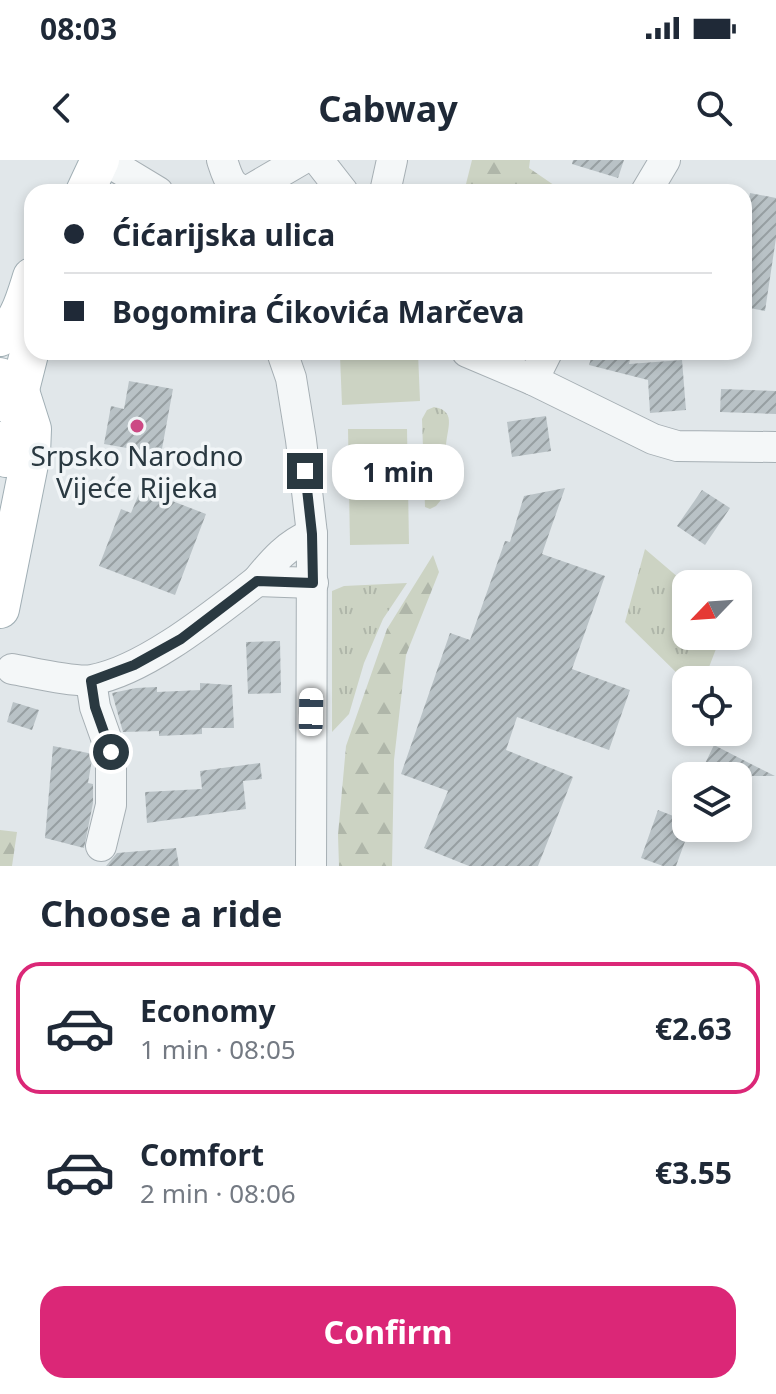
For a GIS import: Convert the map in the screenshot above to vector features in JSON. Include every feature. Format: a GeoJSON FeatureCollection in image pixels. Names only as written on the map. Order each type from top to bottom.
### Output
{"type":"FeatureCollection","features":[{"type":"Feature","properties":{"kind":"main road"},"geometry":{"type":"LineString","coordinates":[[90,184],[103,160]]}},
{"type":"Feature","properties":{"kind":"main road"},"geometry":{"type":"LineString","coordinates":[[0,337],[11,329],[24,302]]}},
{"type":"Feature","properties":{"kind":"main road"},"geometry":{"type":"LineString","coordinates":[[2,461],[6,387],[24,356]]}},
{"type":"Feature","properties":{"kind":"main road"},"geometry":{"type":"LineString","coordinates":[[0,609],[31,454],[32,429],[6,387]]}},
{"type":"Feature","properties":{"kind":"street"},"geometry":{"type":"LineString","coordinates":[[103,160],[144,184]]}},
{"type":"Feature","properties":{"kind":"street"},"geometry":{"type":"LineString","coordinates":[[222,160],[231,184]]}},
{"type":"Feature","properties":{"kind":"street"},"geometry":{"type":"LineString","coordinates":[[260,184],[301,160]]}},
{"type":"Feature","properties":{"kind":"street"},"geometry":{"type":"LineString","coordinates":[[318,160],[337,184]]}},
{"type":"Feature","properties":{"kind":"street"},"geometry":{"type":"LineString","coordinates":[[387,184],[392,160]]}},
{"type":"Feature","properties":{"kind":"street"},"geometry":{"type":"LineString","coordinates":[[651,184],[665,160]]}},
{"type":"Feature","properties":{"kind":"street"},"geometry":{"type":"LineString","coordinates":[[285,360],[291,378],[301,440],[312,534],[311,866]]}},
{"type":"Feature","properties":{"kind":"street"},"geometry":{"type":"LineString","coordinates":[[486,360],[653,439],[677,446],[776,447]]}},
{"type":"Feature","properties":{"kind":"street"},"geometry":{"type":"LineString","coordinates":[[533,380],[543,360]]}},
{"type":"Feature","properties":{"kind":"street"},"geometry":{"type":"LineString","coordinates":[[12,669],[91,681],[134,665],[181,639],[257,581],[291,543],[312,534]]}},
{"type":"Feature","properties":{"kind":"street"},"geometry":{"type":"LineString","coordinates":[[257,581],[313,583]]}},
{"type":"Feature","properties":{"kind":"street"},"geometry":{"type":"LineString","coordinates":[[91,681],[95,707],[111,752],[111,805],[101,846]]}},
{"type":"Feature","properties":{"kind":"green space"},"geometry":{"type":"Polygon","coordinates":[[[472,160],[530,160],[529,168],[552,184],[466,184],[472,160]]]}},
{"type":"Feature","properties":{"kind":"green space"},"geometry":{"type":"Polygon","coordinates":[[[340,360],[418,360],[420,401],[342,405],[340,360]]]}},
{"type":"Feature","properties":{"kind":"green space"},"geometry":{"type":"Polygon","coordinates":[[[434,407],[442,409],[449,418],[446,450],[455,483],[430,509],[425,507],[422,419],[427,410],[434,407]]]}},
{"type":"Feature","properties":{"kind":"green space"},"geometry":{"type":"Polygon","coordinates":[[[348,429],[407,429],[409,544],[350,545],[348,429]]]}},
{"type":"Feature","properties":{"kind":"green space"},"geometry":{"type":"Polygon","coordinates":[[[645,549],[672,572],[672,650],[716,650],[709,666],[672,668],[625,622],[645,549]]]}},
{"type":"Feature","properties":{"kind":"green space"},"geometry":{"type":"Polygon","coordinates":[[[433,555],[439,572],[406,655],[394,760],[392,866],[339,866],[338,835],[346,746],[387,629],[433,555]]]}},
{"type":"Feature","properties":{"kind":"green space"},"geometry":{"type":"Polygon","coordinates":[[[407,583],[383,619],[364,663],[349,714],[332,732],[332,591],[344,586],[407,583]]]}},
{"type":"Feature","properties":{"kind":"green space"},"geometry":{"type":"Polygon","coordinates":[[[0,830],[17,832],[12,866],[0,866],[0,830]]]}},
{"type":"Feature","properties":{"kind":"building"},"geometry":{"type":"Polygon","coordinates":[[[573,160],[624,160],[618,178],[572,164],[573,160]]]}},
{"type":"Feature","properties":{"kind":"building"},"geometry":{"type":"Polygon","coordinates":[[[752,193],[776,198],[776,238],[765,311],[752,309],[752,193]]]}},
{"type":"Feature","properties":{"kind":"building"},"geometry":{"type":"Polygon","coordinates":[[[591,360],[630,360],[629,364],[682,360],[686,410],[650,413],[648,380],[589,365],[591,360]]]}},
{"type":"Feature","properties":{"kind":"building","name":"Srpsko Narodno Vijeće Rijeka"},"geometry":{"type":"Polygon","coordinates":[[[129,381],[173,389],[161,454],[104,444],[111,406],[124,409],[129,381]]]}},
{"type":"Feature","properties":{"kind":"building"},"geometry":{"type":"Polygon","coordinates":[[[721,389],[776,391],[776,414],[720,412],[721,389]]]}},
{"type":"Feature","properties":{"kind":"building"},"geometry":{"type":"Polygon","coordinates":[[[546,416],[551,451],[512,457],[507,422],[546,416]]]}},
{"type":"Feature","properties":{"kind":"building"},"geometry":{"type":"Polygon","coordinates":[[[565,488],[542,554],[605,576],[572,669],[630,690],[609,750],[517,717],[506,750],[573,777],[538,866],[469,866],[424,848],[448,791],[401,774],[450,633],[470,640],[505,541],[510,542],[524,496],[565,488]]]}},
{"type":"Feature","properties":{"kind":"building"},"geometry":{"type":"Polygon","coordinates":[[[141,489],[206,514],[175,595],[99,566],[121,509],[131,513],[141,489]]]}},
{"type":"Feature","properties":{"kind":"building"},"geometry":{"type":"Polygon","coordinates":[[[702,490],[730,508],[705,545],[677,526],[702,490]]]}},
{"type":"Feature","properties":{"kind":"building"},"geometry":{"type":"Polygon","coordinates":[[[280,641],[281,693],[248,694],[246,642],[280,641]]]}},
{"type":"Feature","properties":{"kind":"building"},"geometry":{"type":"Polygon","coordinates":[[[200,683],[232,685],[234,728],[202,728],[202,734],[159,736],[159,731],[123,732],[112,693],[157,687],[157,692],[200,690],[200,683]]]}},
{"type":"Feature","properties":{"kind":"building"},"geometry":{"type":"Polygon","coordinates":[[[13,702],[39,710],[32,730],[7,722],[13,702]]]}},
{"type":"Feature","properties":{"kind":"building"},"geometry":{"type":"Polygon","coordinates":[[[53,746],[93,754],[88,783],[93,784],[93,803],[84,848],[45,838],[53,746]]]}},
{"type":"Feature","properties":{"kind":"building"},"geometry":{"type":"Polygon","coordinates":[[[716,746],[747,762],[706,762],[716,746]]]}},
{"type":"Feature","properties":{"kind":"building"},"geometry":{"type":"Polygon","coordinates":[[[260,763],[262,779],[243,781],[246,809],[147,823],[145,792],[202,789],[200,771],[260,763]]]}},
{"type":"Feature","properties":{"kind":"building"},"geometry":{"type":"Polygon","coordinates":[[[752,764],[775,776],[752,776],[752,764]]]}},
{"type":"Feature","properties":{"kind":"building"},"geometry":{"type":"Polygon","coordinates":[[[658,810],[672,816],[672,842],[685,842],[676,866],[663,866],[641,858],[658,810]]]}},
{"type":"Feature","properties":{"kind":"building"},"geometry":{"type":"Polygon","coordinates":[[[176,848],[179,866],[106,866],[117,853],[176,848]]]}},
{"type":"Feature","properties":{"kind":"place","name":"Srpsko Narodno Vijeće Rijeka"},"geometry":{"type":"Point","coordinates":[137,426]}},
{"type":"Feature","properties":{"kind":"route"},"geometry":{"type":"LineString","coordinates":[[111,752],[95,707],[91,681],[134,665],[181,639],[257,581],[313,583],[312,534],[305,471]]}}]}
